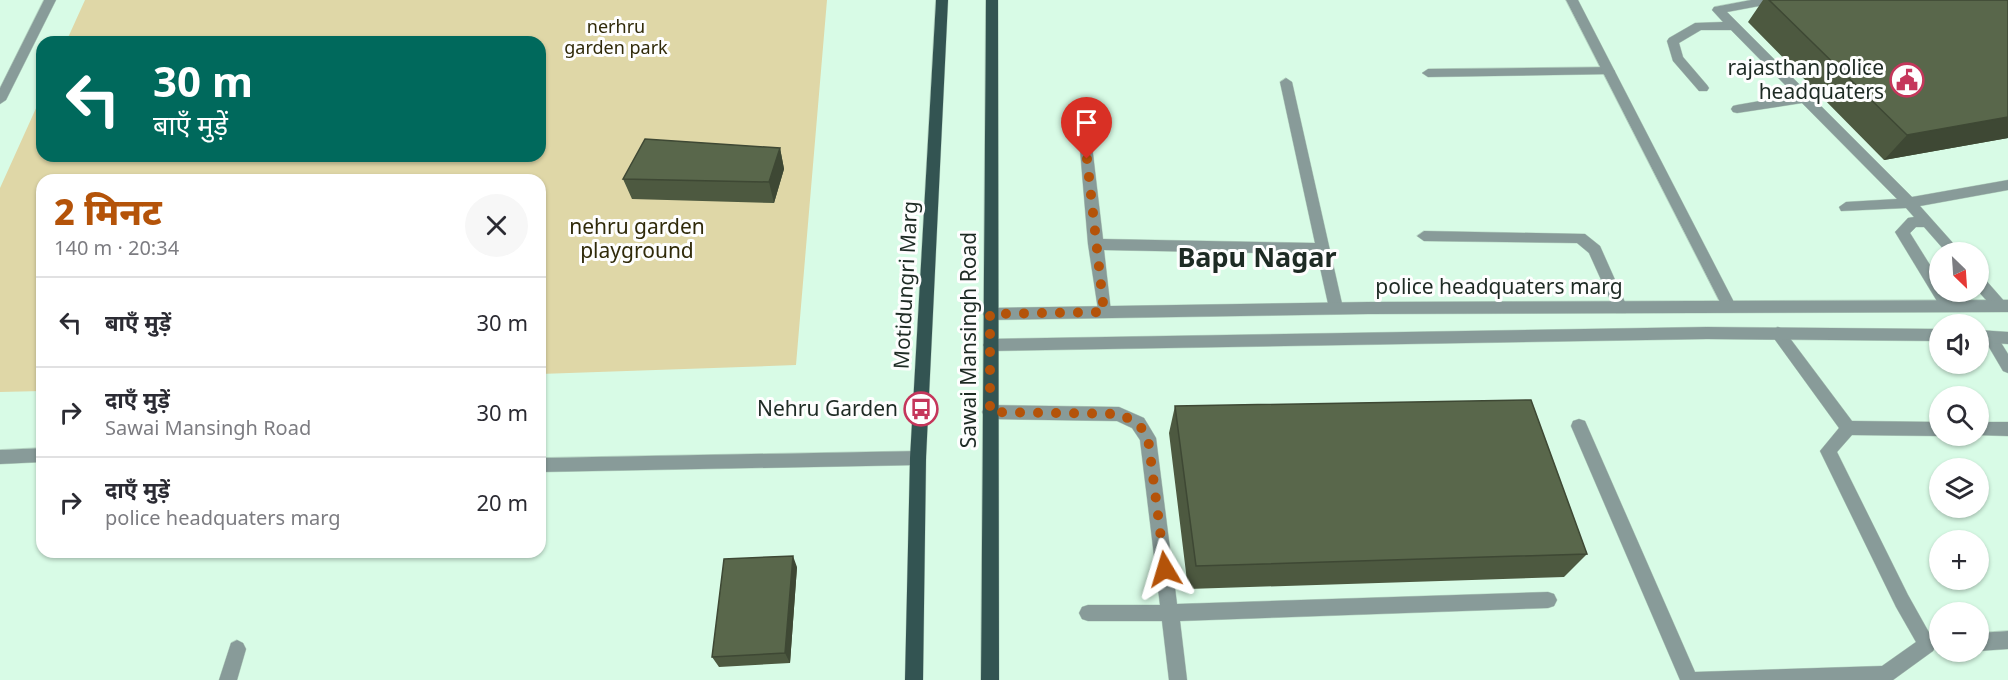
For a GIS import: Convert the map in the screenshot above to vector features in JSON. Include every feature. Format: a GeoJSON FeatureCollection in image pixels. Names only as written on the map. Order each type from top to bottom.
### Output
{"type":"FeatureCollection","features":[{"type":"Feature","properties":{"kind":"main road","name":"Motidungri Marg"},"geometry":{"type":"LineString","coordinates":[[914,680],[918,458],[942,0]]}},
{"type":"Feature","properties":{"kind":"main road","name":"Sawai Mansingh Road"},"geometry":{"type":"LineString","coordinates":[[990,680],[992,0]]}},
{"type":"Feature","properties":{"kind":"street"},"geometry":{"type":"LineString","coordinates":[[0,100],[50,0]]}},
{"type":"Feature","properties":{"kind":"street"},"geometry":{"type":"LineString","coordinates":[[1572,0],[1730,308]]}},
{"type":"Feature","properties":{"kind":"street"},"geometry":{"type":"LineString","coordinates":[[1770,0],[1718,9],[1945,242]]}},
{"type":"Feature","properties":{"kind":"street"},"geometry":{"type":"LineString","coordinates":[[1703,88],[1677,58],[1673,42],[1699,26],[1735,26]]}},
{"type":"Feature","properties":{"kind":"street"},"geometry":{"type":"LineString","coordinates":[[1428,74],[1609,71]]}},
{"type":"Feature","properties":{"kind":"street"},"geometry":{"type":"LineString","coordinates":[[1286,82],[1336,308]]}},
{"type":"Feature","properties":{"kind":"street"},"geometry":{"type":"LineString","coordinates":[[1737,109],[1806,98]]}},
{"type":"Feature","properties":{"kind":"street"},"geometry":{"type":"LineString","coordinates":[[1085,137],[1104,312]]}},
{"type":"Feature","properties":{"kind":"street"},"geometry":{"type":"LineString","coordinates":[[1846,207],[1909,203],[2008,185]]}},
{"type":"Feature","properties":{"kind":"street"},"geometry":{"type":"LineString","coordinates":[[1928,222],[1913,222],[1902,232],[1948,307]]}},
{"type":"Feature","properties":{"kind":"street"},"geometry":{"type":"LineString","coordinates":[[1424,236],[1580,238],[1595,250],[1621,309]]}},
{"type":"Feature","properties":{"kind":"street"},"geometry":{"type":"LineString","coordinates":[[1095,244],[1323,249]]}},
{"type":"Feature","properties":{"kind":"street"},"geometry":{"type":"LineString","coordinates":[[1989,293],[2005,310]]}},
{"type":"Feature","properties":{"kind":"street","name":"police headquaters marg"},"geometry":{"type":"LineString","coordinates":[[990,314],[1336,308],[1948,307],[2005,310]]}},
{"type":"Feature","properties":{"kind":"street"},"geometry":{"type":"LineString","coordinates":[[1778,333],[1848,428]]}},
{"type":"Feature","properties":{"kind":"street"},"geometry":{"type":"LineString","coordinates":[[991,345],[1778,333],[1929,335]]}},
{"type":"Feature","properties":{"kind":"street"},"geometry":{"type":"LineString","coordinates":[[1989,337],[2008,338]]}},
{"type":"Feature","properties":{"kind":"street"},"geometry":{"type":"LineString","coordinates":[[1989,343],[2008,367]]}},
{"type":"Feature","properties":{"kind":"street"},"geometry":{"type":"LineString","coordinates":[[990,412],[1119,414],[1138,423],[1148,438],[1178,680]]}},
{"type":"Feature","properties":{"kind":"street"},"geometry":{"type":"LineString","coordinates":[[1579,426],[1689,680]]}},
{"type":"Feature","properties":{"kind":"street"},"geometry":{"type":"LineString","coordinates":[[1929,429],[1848,428],[1828,451],[1902,601],[1929,638]]}},
{"type":"Feature","properties":{"kind":"street"},"geometry":{"type":"LineString","coordinates":[[1989,429],[2008,429]]}},
{"type":"Feature","properties":{"kind":"street"},"geometry":{"type":"LineString","coordinates":[[0,457],[36,455]]}},
{"type":"Feature","properties":{"kind":"street"},"geometry":{"type":"LineString","coordinates":[[546,465],[918,458]]}},
{"type":"Feature","properties":{"kind":"street"},"geometry":{"type":"LineString","coordinates":[[1088,613],[1170,613],[1548,600]]}},
{"type":"Feature","properties":{"kind":"street"},"geometry":{"type":"LineString","coordinates":[[1989,641],[2008,640]]}},
{"type":"Feature","properties":{"kind":"street"},"geometry":{"type":"LineString","coordinates":[[1699,680],[1885,675],[1929,647]]}},
{"type":"Feature","properties":{"kind":"street"},"geometry":{"type":"LineString","coordinates":[[228,680],[237,649]]}},
{"type":"Feature","properties":{"kind":"green space"},"geometry":{"type":"Polygon","coordinates":[[[85,0],[827,0],[796,365],[546,374],[546,174],[36,174],[36,391],[0,392],[0,188],[36,108],[36,162],[546,162],[546,36],[69,36],[85,0]]]}},
{"type":"Feature","properties":{"kind":"building","name":"rajasthan police headquaters"},"geometry":{"type":"Polygon","coordinates":[[[1769,0],[2008,0],[2008,117],[1907,135],[1769,0]]]}},
{"type":"Feature","properties":{"kind":"building"},"geometry":{"type":"Polygon","coordinates":[[[645,139],[780,148],[769,182],[623,179],[645,139]]]}},
{"type":"Feature","properties":{"kind":"building"},"geometry":{"type":"Polygon","coordinates":[[[1531,400],[1587,554],[1196,566],[1175,406],[1531,400]]]}},
{"type":"Feature","properties":{"kind":"building"},"geometry":{"type":"Polygon","coordinates":[[[793,556],[785,653],[712,657],[724,559],[793,556]]]}},
{"type":"Feature","properties":{"kind":"place","name":"rajasthan police headquaters"},"geometry":{"type":"Point","coordinates":[1907,80]}},
{"type":"Feature","properties":{"kind":"place","name":"Nehru Garden"},"geometry":{"type":"Point","coordinates":[921,409]}},
{"type":"Feature","properties":{"kind":"district","name":"Bapu Nagar"},"geometry":{"type":"Point","coordinates":[1257,258]}},
{"type":"Feature","properties":{"kind":"route"},"geometry":{"type":"LineString","coordinates":[[1087,159],[1104,312],[990,314],[990,412],[1119,414],[1138,423],[1148,438],[1165,569]]}},
{"type":"Feature","properties":{"kind":"park label","name":"nerhru garden park"},"geometry":{"type":"Point","coordinates":[616,37]}},
{"type":"Feature","properties":{"kind":"park label","name":"nehru garden playground"},"geometry":{"type":"Point","coordinates":[637,239]}}]}
